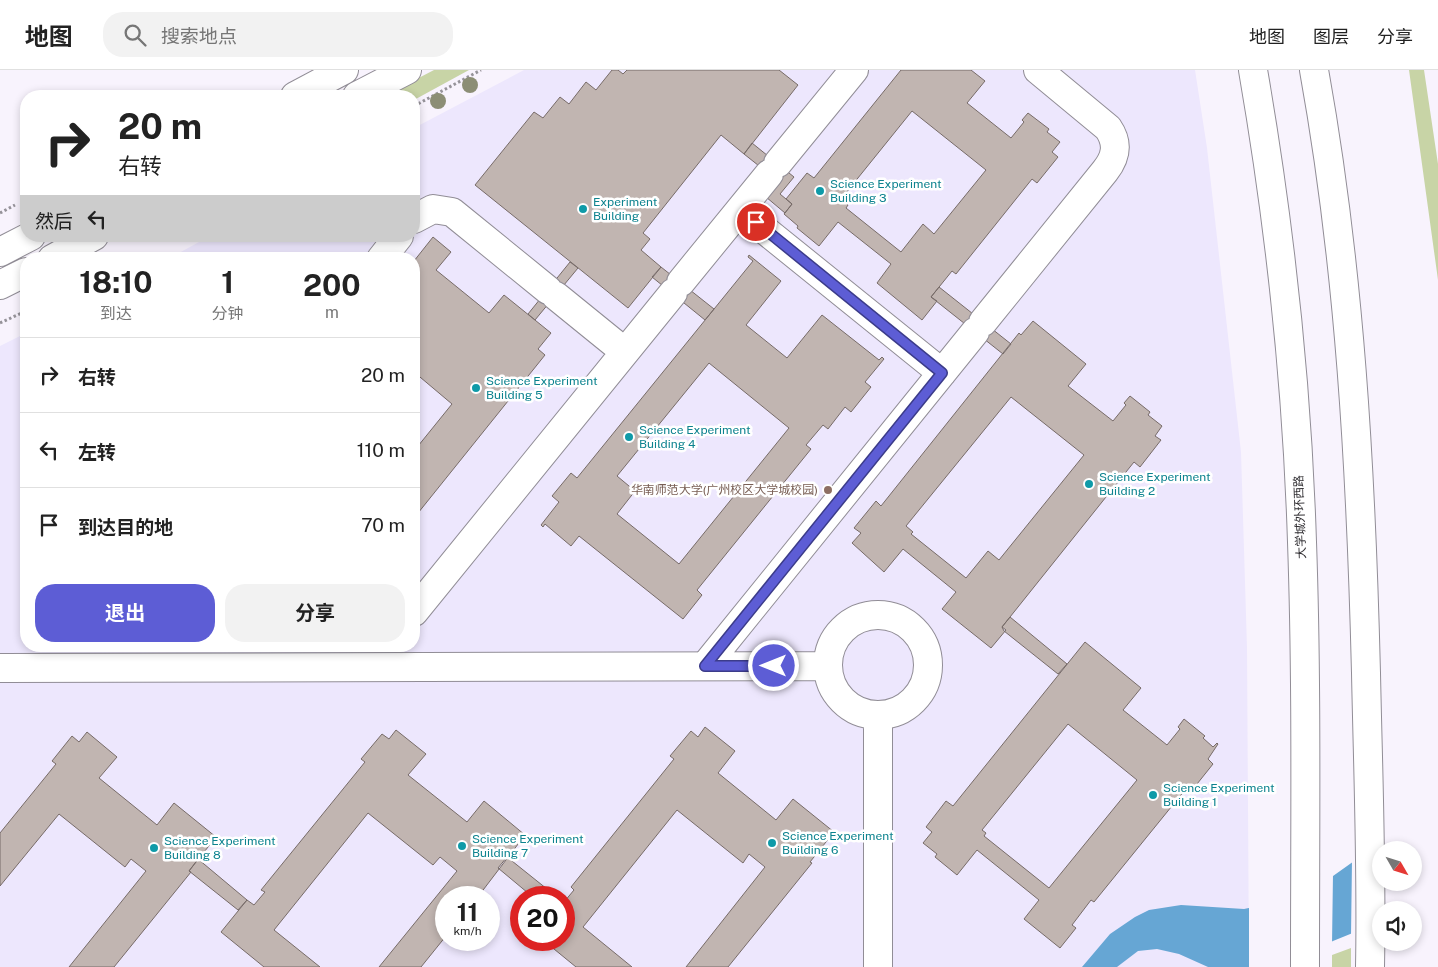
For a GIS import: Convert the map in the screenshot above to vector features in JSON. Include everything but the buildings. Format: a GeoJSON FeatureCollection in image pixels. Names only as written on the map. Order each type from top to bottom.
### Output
{"type":"FeatureCollection","features":[{"type":"Feature","properties":{"kind":"main road"},"geometry":{"type":"LineString","coordinates":[[306,90],[344,70]]}},
{"type":"Feature","properties":{"kind":"main road"},"geometry":{"type":"LineString","coordinates":[[369,90],[407,70]]}},
{"type":"Feature","properties":{"kind":"main road"},"geometry":{"type":"LineString","coordinates":[[420,605],[854,70]]}},
{"type":"Feature","properties":{"kind":"main road"},"geometry":{"type":"LineString","coordinates":[[705,666],[1105,172],[1115,155],[1114,141],[1108,128],[1038,70]]}},
{"type":"Feature","properties":{"kind":"main road","name":"大学城外环西路"},"geometry":{"type":"LineString","coordinates":[[1253,70],[1284,288],[1295,410],[1302,542],[1306,966]]}},
{"type":"Feature","properties":{"kind":"main road"},"geometry":{"type":"LineString","coordinates":[[1314,70],[1344,281],[1353,378],[1362,539],[1370,828],[1370,967]]}},
{"type":"Feature","properties":{"kind":"main road"},"geometry":{"type":"LineString","coordinates":[[420,215],[433,209],[452,212],[625,352]]}},
{"type":"Feature","properties":{"kind":"main road"},"geometry":{"type":"LineString","coordinates":[[740,210],[942,373]]}},
{"type":"Feature","properties":{"kind":"main road"},"geometry":{"type":"LineString","coordinates":[[0,252],[20,242]]}},
{"type":"Feature","properties":{"kind":"main road"},"geometry":{"type":"LineString","coordinates":[[65,252],[83,242]]}},
{"type":"Feature","properties":{"kind":"main road"},"geometry":{"type":"LineString","coordinates":[[386,252],[394,242]]}},
{"type":"Feature","properties":{"kind":"main road"},"geometry":{"type":"LineString","coordinates":[[0,285],[20,275]]}},
{"type":"Feature","properties":{"kind":"main road"},"geometry":{"type":"LineString","coordinates":[[882,614],[908,624],[918,634],[925,646],[928,674],[923,687],[905,708],[892,714],[878,716],[853,710],[842,702],[829,679],[827,666],[829,652],[834,639],[843,628],[861,618],[882,614]]}},
{"type":"Feature","properties":{"kind":"main road"},"geometry":{"type":"LineString","coordinates":[[49,668],[61,652]]}},
{"type":"Feature","properties":{"kind":"main road"},"geometry":{"type":"LineString","coordinates":[[369,667],[381,652]]}},
{"type":"Feature","properties":{"kind":"main road"},"geometry":{"type":"LineString","coordinates":[[0,668],[827,666]]}},
{"type":"Feature","properties":{"kind":"main road"},"geometry":{"type":"LineString","coordinates":[[878,716],[878,967]]}},
{"type":"Feature","properties":{"kind":"path"},"geometry":{"type":"LineString","coordinates":[[420,103],[481,70]]}},
{"type":"Feature","properties":{"kind":"path"},"geometry":{"type":"LineString","coordinates":[[0,212],[15,205]]}},
{"type":"Feature","properties":{"kind":"path"},"geometry":{"type":"LineString","coordinates":[[0,323],[20,314]]}},
{"type":"Feature","properties":{"kind":"shaded area","name":"华南师范大学(广州校区大学城校园)"},"geometry":{"type":"Polygon","coordinates":[[[524,70],[1195,70],[1207,148],[1241,452],[1247,647],[1249,967],[0,967],[0,346],[20,336],[20,652],[420,652],[420,252],[181,252],[199,242],[420,242],[420,125],[524,70]]]}},
{"type":"Feature","properties":{"kind":"green space"},"geometry":{"type":"Polygon","coordinates":[[[434,70],[469,70],[420,97],[420,90],[396,90],[434,70]]]}},
{"type":"Feature","properties":{"kind":"green space"},"geometry":{"type":"Polygon","coordinates":[[[1409,70],[1424,70],[1438,164],[1438,280],[1409,70]]]}},
{"type":"Feature","properties":{"kind":"green space"},"geometry":{"type":"Polygon","coordinates":[[[1351,948],[1351,967],[1332,967],[1332,955],[1351,948]]]}},
{"type":"Feature","properties":{"kind":"water"},"geometry":{"type":"Polygon","coordinates":[[[1411,829],[1416,841],[1385,841],[1411,829]]]}},
{"type":"Feature","properties":{"kind":"water"},"geometry":{"type":"Polygon","coordinates":[[[1372,848],[1372,891],[1422,891],[1422,858],[1438,900],[1422,903],[1422,901],[1372,901],[1372,923],[1370,926],[1333,941],[1283,967],[1208,967],[1179,954],[1157,949],[1138,951],[1117,967],[1082,967],[1110,934],[1149,910],[1181,905],[1244,909],[1276,902],[1326,881],[1372,848]]]}},
{"type":"Feature","properties":{"kind":"pier"},"geometry":{"type":"Polygon","coordinates":[[[1438,821],[1438,903],[1422,909],[1422,901],[1372,901],[1371,928],[1351,936],[1352,860],[1372,847],[1372,891],[1422,891],[1422,841],[1380,841],[1410,826],[1438,821]]]}},
{"type":"Feature","properties":{"kind":"pier"},"geometry":{"type":"Polygon","coordinates":[[[1333,874],[1332,944],[1289,967],[1249,967],[1249,906],[1291,895],[1333,874]]]}},
{"type":"Feature","properties":{"kind":"place","name":"Science Experiment Building 3"},"geometry":{"type":"Point","coordinates":[820,191]}},
{"type":"Feature","properties":{"kind":"place","name":"Experiment Building"},"geometry":{"type":"Point","coordinates":[583,209]}},
{"type":"Feature","properties":{"kind":"place","name":"Science Experiment Building 5"},"geometry":{"type":"Point","coordinates":[476,388]}},
{"type":"Feature","properties":{"kind":"place","name":"Science Experiment Building 4"},"geometry":{"type":"Point","coordinates":[629,437]}},
{"type":"Feature","properties":{"kind":"place","name":"Science Experiment Building 2"},"geometry":{"type":"Point","coordinates":[1089,484]}},
{"type":"Feature","properties":{"kind":"place","name":"华南师范大学(广州校区大学城校园)"},"geometry":{"type":"Point","coordinates":[828,490]}},
{"type":"Feature","properties":{"kind":"place","name":"Science Experiment Building 1"},"geometry":{"type":"Point","coordinates":[1153,795]}},
{"type":"Feature","properties":{"kind":"place","name":"Science Experiment Building 6"},"geometry":{"type":"Point","coordinates":[772,843]}},
{"type":"Feature","properties":{"kind":"place","name":"Science Experiment Building 7"},"geometry":{"type":"Point","coordinates":[462,846]}},
{"type":"Feature","properties":{"kind":"place","name":"Science Experiment Building 8"},"geometry":{"type":"Point","coordinates":[154,848]}},
{"type":"Feature","properties":{"kind":"route"},"geometry":{"type":"LineString","coordinates":[[756,222],[942,373],[705,666],[774,666]]}}]}
